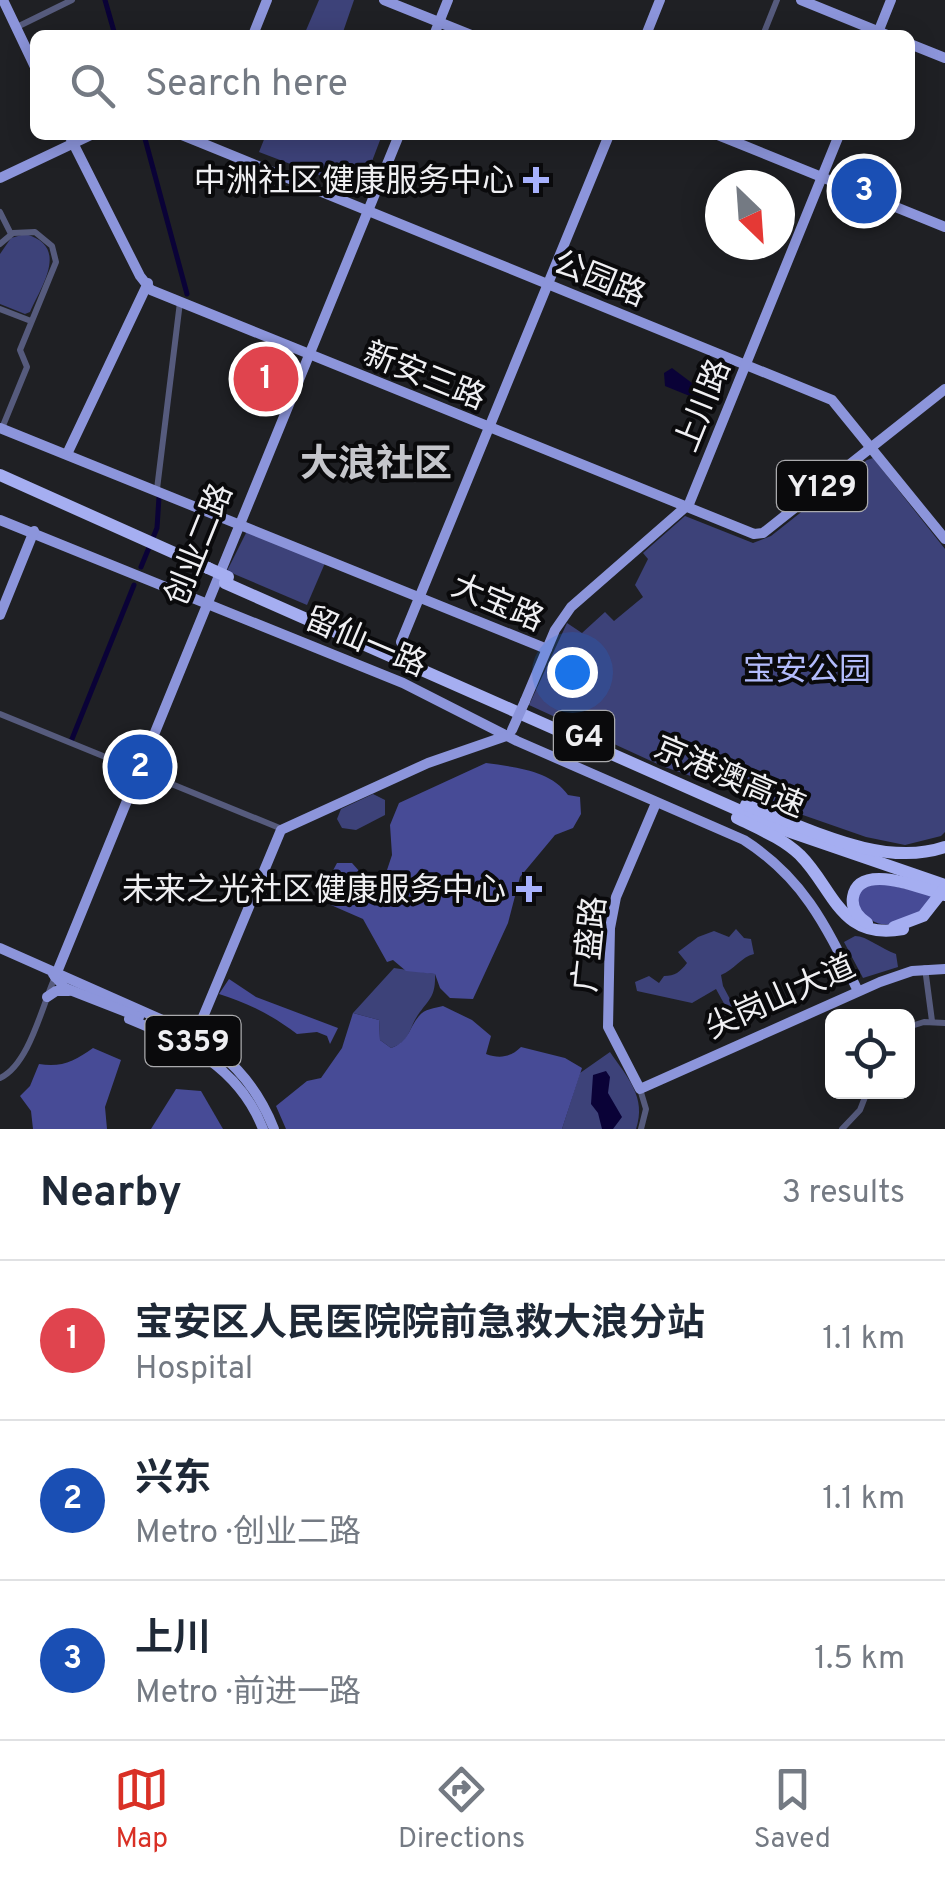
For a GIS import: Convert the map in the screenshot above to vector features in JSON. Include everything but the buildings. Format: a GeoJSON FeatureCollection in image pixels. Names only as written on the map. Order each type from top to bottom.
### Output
{"type":"FeatureCollection","features":[{"type":"Feature","properties":{"kind":"highway","name":"G4"},"geometry":{"type":"LineString","coordinates":[[0,478],[227,580]]}},
{"type":"Feature","properties":{"kind":"highway","name":"京港澳高速"},"geometry":{"type":"LineString","coordinates":[[227,580],[795,834],[945,889]]}},
{"type":"Feature","properties":{"kind":"highway","name":"京港澳高速"},"geometry":{"type":"LineString","coordinates":[[227,580],[668,774],[945,889]]}},
{"type":"Feature","properties":{"kind":"highway"},"geometry":{"type":"LineString","coordinates":[[665,778],[791,847],[849,918],[870,929],[894,929],[924,916],[945,889],[875,878],[860,884],[853,902],[858,916],[872,925],[894,929]]}},
{"type":"Feature","properties":{"kind":"highway"},"geometry":{"type":"LineString","coordinates":[[736,802],[878,850],[918,853],[945,847]]}},
{"type":"Feature","properties":{"kind":"main road"},"geometry":{"type":"LineString","coordinates":[[4,0],[30,50]]}},
{"type":"Feature","properties":{"kind":"main road"},"geometry":{"type":"LineString","coordinates":[[255,30],[267,0]]}},
{"type":"Feature","properties":{"kind":"main road"},"geometry":{"type":"LineString","coordinates":[[384,0],[400,3],[441,26],[451,0]]}},
{"type":"Feature","properties":{"kind":"main road"},"geometry":{"type":"LineString","coordinates":[[650,30],[662,0]]}},
{"type":"Feature","properties":{"kind":"main road"},"geometry":{"type":"LineString","coordinates":[[801,0],[881,30]]}},
{"type":"Feature","properties":{"kind":"main road"},"geometry":{"type":"LineString","coordinates":[[809,0],[881,30]]}},
{"type":"Feature","properties":{"kind":"main road"},"geometry":{"type":"LineString","coordinates":[[881,30],[893,0]]}},
{"type":"Feature","properties":{"kind":"main road"},"geometry":{"type":"LineString","coordinates":[[18,27],[30,55]]}},
{"type":"Feature","properties":{"kind":"main road"},"geometry":{"type":"LineString","coordinates":[[915,45],[945,57]]}},
{"type":"Feature","properties":{"kind":"main road"},"geometry":{"type":"LineString","coordinates":[[0,178],[73,140]]}},
{"type":"Feature","properties":{"kind":"main road"},"geometry":{"type":"LineString","coordinates":[[67,454],[148,284],[78,140]]}},
{"type":"Feature","properties":{"kind":"main road"},"geometry":{"type":"LineString","coordinates":[[306,354],[394,140]]}},
{"type":"Feature","properties":{"kind":"main road"},"geometry":{"type":"LineString","coordinates":[[401,642],[606,140]]}},
{"type":"Feature","properties":{"kind":"main road"},"geometry":{"type":"LineString","coordinates":[[731,140],[822,174]]}},
{"type":"Feature","properties":{"kind":"main road"},"geometry":{"type":"LineString","coordinates":[[744,140],[945,224]]}},
{"type":"Feature","properties":{"kind":"main road","name":"上川路"},"geometry":{"type":"LineString","coordinates":[[510,733],[555,630],[571,607],[687,505],[836,140]]}},
{"type":"Feature","properties":{"kind":"main road","name":"公园路"},"geometry":{"type":"LineString","coordinates":[[210,141],[833,397],[945,537]]}},
{"type":"Feature","properties":{"kind":"main road","name":"新安三路"},"geometry":{"type":"LineString","coordinates":[[148,284],[151,290],[306,354],[687,505]]}},
{"type":"Feature","properties":{"kind":"main road","name":"新安三路"},"geometry":{"type":"LineString","coordinates":[[148,284],[306,354]]}},
{"type":"Feature","properties":{"kind":"main road"},"geometry":{"type":"LineString","coordinates":[[306,354],[316,348],[312,338]]}},
{"type":"Feature","properties":{"kind":"main road","name":"创业二路"},"geometry":{"type":"LineString","coordinates":[[57,969],[306,354]]}},
{"type":"Feature","properties":{"kind":"main road","name":"Y129"},"geometry":{"type":"LineString","coordinates":[[687,505],[760,534],[861,454],[875,448],[884,436],[945,387]]}},
{"type":"Feature","properties":{"kind":"main road","name":"大宝路"},"geometry":{"type":"LineString","coordinates":[[1,428],[237,523]]}},
{"type":"Feature","properties":{"kind":"main road"},"geometry":{"type":"LineString","coordinates":[[861,454],[863,433],[884,436]]}},
{"type":"Feature","properties":{"kind":"main road","name":"大宝路"},"geometry":{"type":"LineString","coordinates":[[67,454],[548,649]]}},
{"type":"Feature","properties":{"kind":"main road","name":"留仙一路"},"geometry":{"type":"LineString","coordinates":[[0,518],[33,535],[403,683],[657,802],[746,837],[786,867],[816,904],[858,989]]}},
{"type":"Feature","properties":{"kind":"main road"},"geometry":{"type":"LineString","coordinates":[[0,612],[33,535]]}},
{"type":"Feature","properties":{"kind":"main road"},"geometry":{"type":"LineString","coordinates":[[195,1036],[282,830],[441,758],[510,733]]}},
{"type":"Feature","properties":{"kind":"main road","name":"广盛路"},"geometry":{"type":"LineString","coordinates":[[640,1088],[608,1025],[610,923],[618,892],[657,802]]}},
{"type":"Feature","properties":{"kind":"main road"},"geometry":{"type":"LineString","coordinates":[[0,950],[64,970],[98,1006],[186,1043],[210,1058],[272,1129]]}},
{"type":"Feature","properties":{"kind":"main road"},"geometry":{"type":"LineString","coordinates":[[0,950],[57,969]]}},
{"type":"Feature","properties":{"kind":"main road","name":"尖岗山大道"},"geometry":{"type":"LineString","coordinates":[[640,1088],[900,971],[945,968]]}},
{"type":"Feature","properties":{"kind":"main road"},"geometry":{"type":"LineString","coordinates":[[57,969],[61,985],[130,1002],[232,1056],[261,1090],[272,1129]]}},
{"type":"Feature","properties":{"kind":"main road"},"geometry":{"type":"LineString","coordinates":[[46,996],[58,990],[80,990]]}},
{"type":"Feature","properties":{"kind":"street"},"geometry":{"type":"LineString","coordinates":[[18,27],[72,0]]}},
{"type":"Feature","properties":{"kind":"street"},"geometry":{"type":"LineString","coordinates":[[765,30],[777,0]]}},
{"type":"Feature","properties":{"kind":"street"},"geometry":{"type":"LineString","coordinates":[[0,212],[11,234]]}},
{"type":"Feature","properties":{"kind":"street"},"geometry":{"type":"LineString","coordinates":[[0,244],[11,234],[35,232],[54,251],[55,268],[20,352],[27,367],[1,428]]}},
{"type":"Feature","properties":{"kind":"street"},"geometry":{"type":"LineString","coordinates":[[157,489],[180,302]]}},
{"type":"Feature","properties":{"kind":"street"},"geometry":{"type":"LineString","coordinates":[[0,309],[31,322]]}},
{"type":"Feature","properties":{"kind":"street"},"geometry":{"type":"LineString","coordinates":[[0,716],[282,830]]}},
{"type":"Feature","properties":{"kind":"street"},"geometry":{"type":"LineString","coordinates":[[925,968],[932,1021]]}},
{"type":"Feature","properties":{"kind":"street"},"geometry":{"type":"LineString","coordinates":[[20,1060],[57,969]]}},
{"type":"Feature","properties":{"kind":"street"},"geometry":{"type":"LineString","coordinates":[[0,1078],[12,1072],[20,1060],[57,969]]}},
{"type":"Feature","properties":{"kind":"street"},"geometry":{"type":"LineString","coordinates":[[915,1025],[945,1023]]}},
{"type":"Feature","properties":{"kind":"street"},"geometry":{"type":"LineString","coordinates":[[640,1088],[646,1109],[641,1129]]}},
{"type":"Feature","properties":{"kind":"street"},"geometry":{"type":"LineString","coordinates":[[842,1129],[860,1110],[864,1099]]}},
{"type":"Feature","properties":{"kind":"green space"},"geometry":{"type":"Polygon","coordinates":[[[319,0],[354,0],[344,30],[306,30],[319,0]]]}},
{"type":"Feature","properties":{"kind":"green space"},"geometry":{"type":"Polygon","coordinates":[[[264,140],[380,140],[366,177],[362,176],[358,186],[259,152],[264,140]]]}},
{"type":"Feature","properties":{"kind":"green space"},"geometry":{"type":"Polygon","coordinates":[[[25,234],[39,240],[50,257],[46,279],[30,312],[25,314],[0,304],[0,254],[11,238],[25,234]]]}},
{"type":"Feature","properties":{"kind":"green space","name":"宝安公园"},"geometry":{"type":"Polygon","coordinates":[[[873,458],[945,549],[945,832],[941,836],[905,845],[866,837],[662,766],[529,705],[567,623],[582,633],[605,612],[614,621],[643,597],[635,585],[648,559],[643,553],[685,516],[753,543],[771,536],[873,458]]]}},
{"type":"Feature","properties":{"kind":"green space"},"geometry":{"type":"Polygon","coordinates":[[[247,531],[325,563],[307,605],[227,571],[247,531]]]}},
{"type":"Feature","properties":{"kind":"green space"},"geometry":{"type":"Polygon","coordinates":[[[373,794],[385,800],[385,815],[356,830],[342,828],[337,819],[341,809],[373,794]]]}},
{"type":"Feature","properties":{"kind":"green space"},"geometry":{"type":"Polygon","coordinates":[[[736,929],[744,938],[751,939],[754,954],[721,975],[739,1016],[728,1021],[727,1009],[716,989],[692,1003],[637,991],[635,982],[649,976],[659,983],[664,976],[680,971],[687,963],[678,952],[698,937],[714,931],[729,937],[736,929]]]}},
{"type":"Feature","properties":{"kind":"green space"},"geometry":{"type":"Polygon","coordinates":[[[855,936],[896,954],[898,967],[863,978],[844,942],[855,936]]]}},
{"type":"Feature","properties":{"kind":"green space"},"geometry":{"type":"Polygon","coordinates":[[[394,968],[435,974],[435,982],[407,1036],[391,1048],[380,1040],[379,1020],[353,1013],[394,968]]]}},
{"type":"Feature","properties":{"kind":"green space"},"geometry":{"type":"Polygon","coordinates":[[[610,1052],[637,1097],[636,1129],[562,1129],[580,1073],[610,1052]]]}},
{"type":"Feature","properties":{"kind":"shaded area"},"geometry":{"type":"Polygon","coordinates":[[[672,368],[700,389],[702,401],[665,386],[664,373],[672,368]]]}},
{"type":"Feature","properties":{"kind":"shaded area"},"geometry":{"type":"Polygon","coordinates":[[[486,763],[531,771],[552,780],[568,795],[580,797],[581,814],[573,828],[555,835],[520,877],[508,923],[473,999],[450,998],[440,988],[435,974],[406,971],[393,960],[387,962],[363,919],[324,902],[334,893],[330,876],[337,863],[352,863],[368,881],[385,876],[392,855],[390,825],[399,803],[486,763]]]}},
{"type":"Feature","properties":{"kind":"shaded area"},"geometry":{"type":"Polygon","coordinates":[[[876,882],[937,896],[907,920],[884,925],[864,914],[856,902],[860,889],[876,882]]]}},
{"type":"Feature","properties":{"kind":"shaded area"},"geometry":{"type":"Polygon","coordinates":[[[229,979],[256,997],[338,1028],[330,1044],[327,1036],[317,1032],[297,1034],[260,1010],[219,994],[229,979]]]}},
{"type":"Feature","properties":{"kind":"shaded area"},"geometry":{"type":"Polygon","coordinates":[[[443,1006],[472,1020],[491,1036],[486,1054],[505,1056],[521,1047],[565,1058],[582,1068],[562,1129],[286,1129],[276,1106],[307,1081],[321,1078],[342,1048],[353,1013],[379,1020],[380,1040],[391,1048],[405,1038],[421,1014],[443,1006]]]}},
{"type":"Feature","properties":{"kind":"shaded area"},"geometry":{"type":"Polygon","coordinates":[[[93,1048],[121,1060],[105,1107],[107,1129],[33,1129],[31,1111],[20,1096],[30,1086],[39,1064],[68,1062],[93,1048]]]}},
{"type":"Feature","properties":{"kind":"shaded area"},"geometry":{"type":"Polygon","coordinates":[[[606,1071],[610,1077],[608,1093],[622,1117],[613,1129],[602,1129],[591,1104],[593,1075],[606,1071]]]}},
{"type":"Feature","properties":{"kind":"shaded area"},"geometry":{"type":"Polygon","coordinates":[[[176,1089],[201,1091],[223,1129],[151,1129],[176,1089]]]}},
{"type":"Feature","properties":{"kind":"waterway"},"geometry":{"type":"LineString","coordinates":[[105,0],[114,30]]}},
{"type":"Feature","properties":{"kind":"waterway"},"geometry":{"type":"LineString","coordinates":[[145,140],[187,294]]}},
{"type":"Feature","properties":{"kind":"waterway"},"geometry":{"type":"LineString","coordinates":[[141,567],[157,528],[159,497]]}},
{"type":"Feature","properties":{"kind":"waterway"},"geometry":{"type":"LineString","coordinates":[[72,739],[134,585]]}},
{"type":"Feature","properties":{"kind":"place","name":"中洲社区健康服务中心"},"geometry":{"type":"Point","coordinates":[536,180]}},
{"type":"Feature","properties":{"kind":"place","name":"上川"},"geometry":{"type":"Point","coordinates":[864,191]}},
{"type":"Feature","properties":{"kind":"place","name":"宝安区人民医院院前急救大浪分站"},"geometry":{"type":"Point","coordinates":[266,379]}},
{"type":"Feature","properties":{"kind":"place","name":"兴东"},"geometry":{"type":"Point","coordinates":[140,767]}},
{"type":"Feature","properties":{"kind":"place","name":"未来之光社区健康服务中心"},"geometry":{"type":"Point","coordinates":[529,889]}},
{"type":"Feature","properties":{"kind":"district","name":"大浪社区"},"geometry":{"type":"Point","coordinates":[376,463]}}]}
